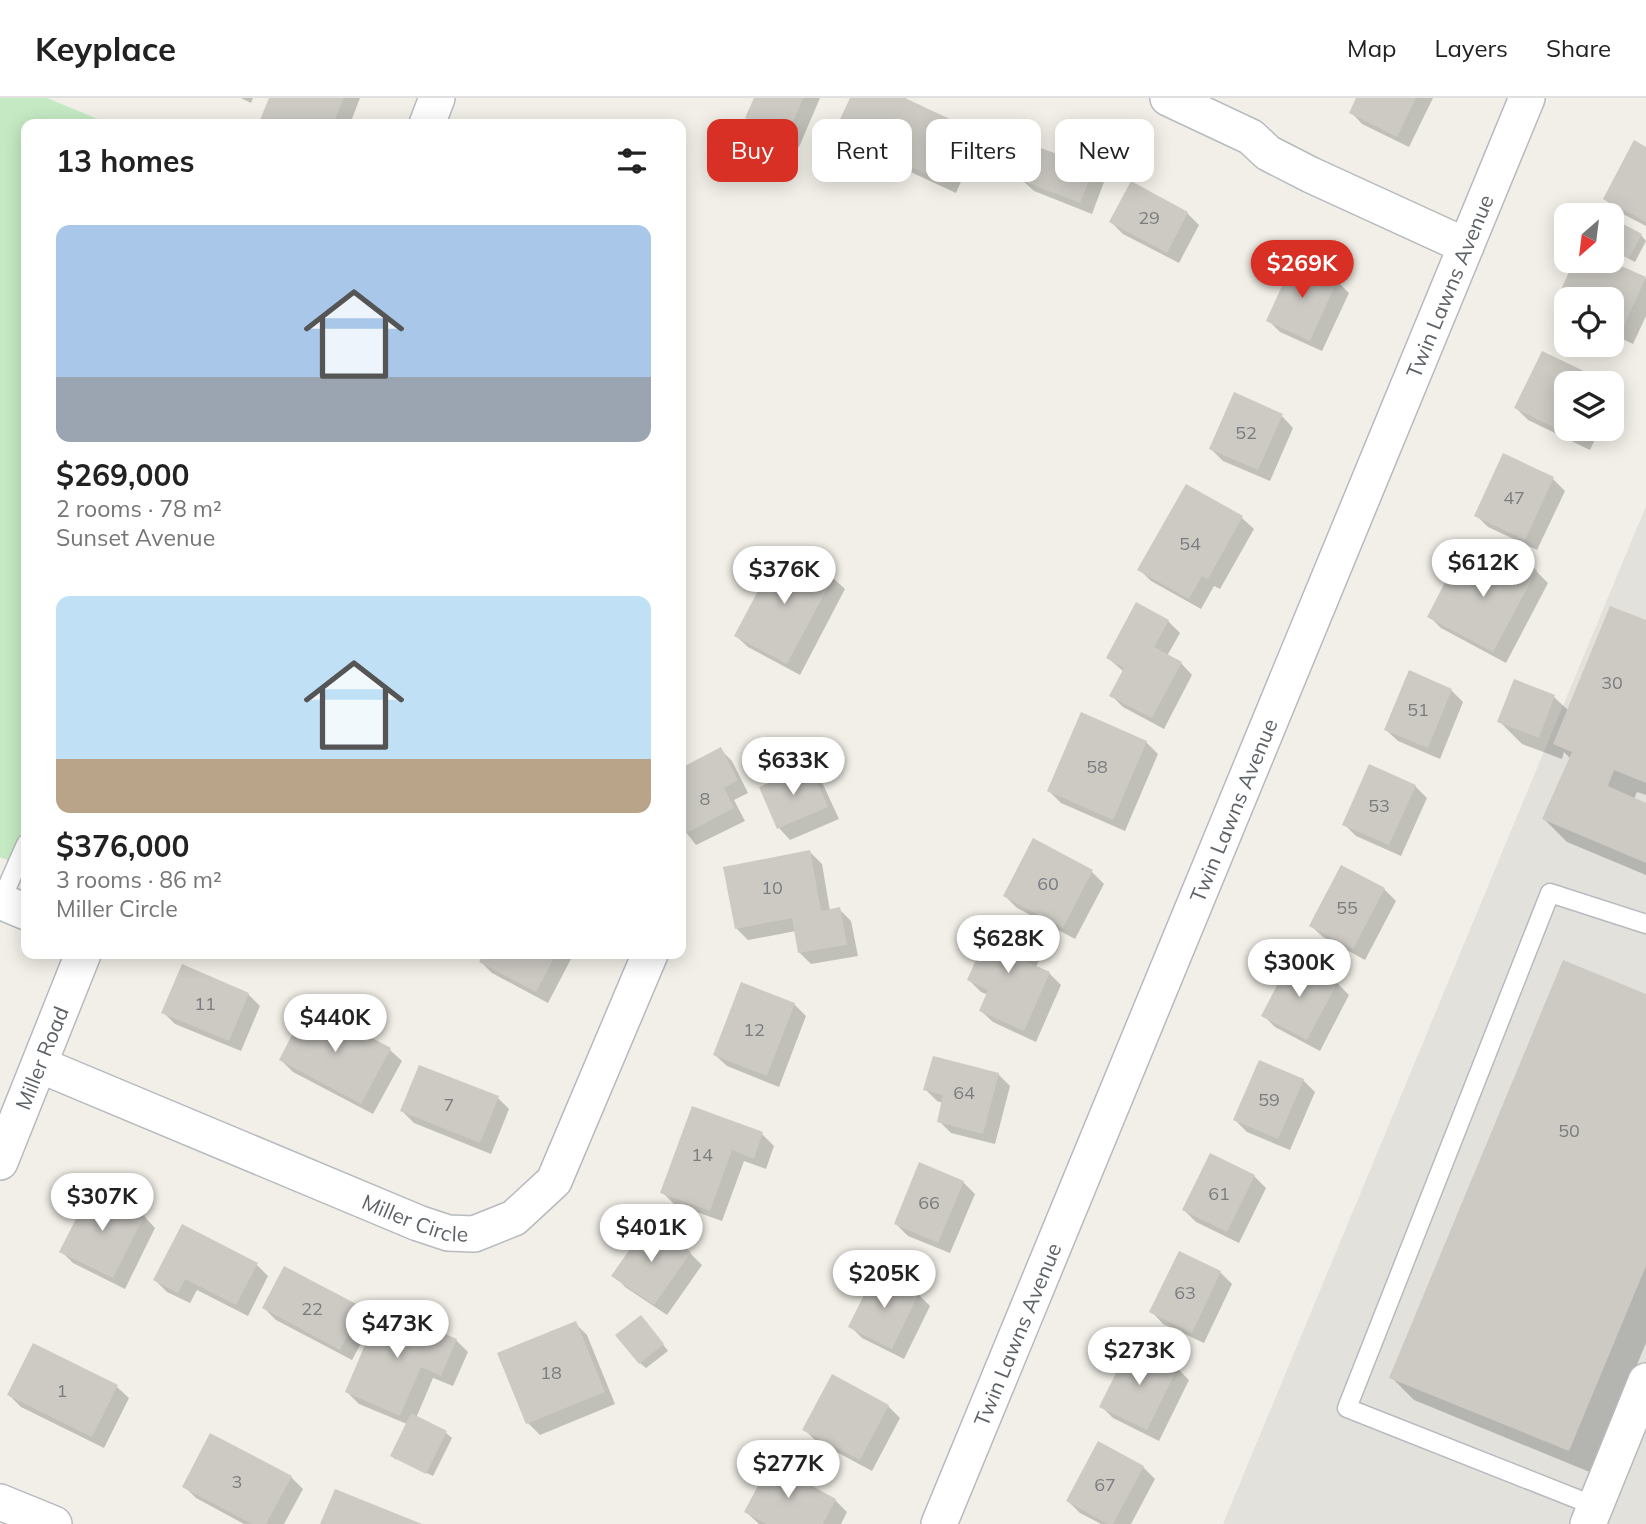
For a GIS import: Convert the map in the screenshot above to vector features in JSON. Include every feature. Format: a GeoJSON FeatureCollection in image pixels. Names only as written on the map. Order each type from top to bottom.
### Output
{"type":"FeatureCollection","features":[{"type":"Feature","properties":{"kind":"street"},"geometry":{"type":"LineString","coordinates":[[429,119],[437,98]]}},
{"type":"Feature","properties":{"kind":"street"},"geometry":{"type":"LineString","coordinates":[[1168,98],[1251,137],[1268,153],[1311,175],[1466,246]]}},
{"type":"Feature","properties":{"kind":"street","name":"Twin Lawns Avenue"},"geometry":{"type":"LineString","coordinates":[[939,1524],[1527,98]]}},
{"type":"Feature","properties":{"kind":"street"},"geometry":{"type":"LineString","coordinates":[[0,901],[21,910]]}},
{"type":"Feature","properties":{"kind":"street","name":"Miller Road"},"geometry":{"type":"LineString","coordinates":[[0,1163],[81,959]]}},
{"type":"Feature","properties":{"kind":"street","name":"Miller Circle"},"geometry":{"type":"LineString","coordinates":[[40,1065],[418,1223],[448,1233],[474,1234],[514,1218],[554,1181],[648,959]]}},
{"type":"Feature","properties":{"kind":"street"},"geometry":{"type":"LineString","coordinates":[[1591,1515],[1646,1381]]}},
{"type":"Feature","properties":{"kind":"street"},"geometry":{"type":"LineString","coordinates":[[0,1502],[54,1524]]}},
{"type":"Feature","properties":{"kind":"lane"},"geometry":{"type":"LineString","coordinates":[[0,901],[21,856]]}},
{"type":"Feature","properties":{"kind":"lane"},"geometry":{"type":"LineString","coordinates":[[1591,1515],[1346,1408],[1550,893],[1646,924]]}},
{"type":"Feature","properties":{"kind":"shaded area"},"geometry":{"type":"Polygon","coordinates":[[[1646,506],[1646,1524],[1223,1524],[1646,506]]]}},
{"type":"Feature","properties":{"kind":"green space"},"geometry":{"type":"Polygon","coordinates":[[[0,98],[47,98],[98,119],[21,119],[21,866],[0,857],[0,98]]]}},
{"type":"Feature","properties":{"kind":"building"},"geometry":{"type":"Polygon","coordinates":[[[269,98],[344,98],[335,119],[260,119],[269,98]]]}},
{"type":"Feature","properties":{"kind":"building"},"geometry":{"type":"Polygon","coordinates":[[[754,98],[803,98],[794,119],[745,118],[754,98]]]}},
{"type":"Feature","properties":{"kind":"building"},"geometry":{"type":"Polygon","coordinates":[[[850,98],[905,98],[950,119],[926,119],[926,174],[912,167],[912,119],[840,119],[850,98]]]}},
{"type":"Feature","properties":{"kind":"building"},"geometry":{"type":"Polygon","coordinates":[[[1356,98],[1416,98],[1397,137],[1349,113],[1356,98]]]}},
{"type":"Feature","properties":{"kind":"building"},"geometry":{"type":"Polygon","coordinates":[[[1634,140],[1646,147],[1646,222],[1624,210],[1624,203],[1610,203],[1603,199],[1634,140]]]}},
{"type":"Feature","properties":{"kind":"building"},"geometry":{"type":"Polygon","coordinates":[[[1041,148],[1055,153],[1055,182],[1088,182],[1080,203],[1025,182],[1041,182],[1041,148]]]}},
{"type":"Feature","properties":{"kind":"building"},"geometry":{"type":"Polygon","coordinates":[[[1130,182],[1188,212],[1167,253],[1109,222],[1130,182]]]}},
{"type":"Feature","properties":{"kind":"building"},"geometry":{"type":"Polygon","coordinates":[[[1624,224],[1642,234],[1629,258],[1624,255],[1624,224]]]}},
{"type":"Feature","properties":{"kind":"building"},"geometry":{"type":"Polygon","coordinates":[[[1294,259],[1338,279],[1310,341],[1266,321],[1294,259]]]}},
{"type":"Feature","properties":{"kind":"building"},"geometry":{"type":"Polygon","coordinates":[[[1624,267],[1646,277],[1624,326],[1624,287],[1562,287],[1569,273],[1624,273],[1624,267]]]}},
{"type":"Feature","properties":{"kind":"building"},"geometry":{"type":"Polygon","coordinates":[[[1542,351],[1584,371],[1554,371],[1554,427],[1514,408],[1542,351]]]}},
{"type":"Feature","properties":{"kind":"building"},"geometry":{"type":"Polygon","coordinates":[[[1234,392],[1283,414],[1258,470],[1209,449],[1234,392]]]}},
{"type":"Feature","properties":{"kind":"building"},"geometry":{"type":"Polygon","coordinates":[[[1503,453],[1554,477],[1525,540],[1474,516],[1503,453]]]}},
{"type":"Feature","properties":{"kind":"building"},"geometry":{"type":"Polygon","coordinates":[[[1186,484],[1243,516],[1208,579],[1202,576],[1189,599],[1137,570],[1186,484]]]}},
{"type":"Feature","properties":{"kind":"building"},"geometry":{"type":"Polygon","coordinates":[[[1493,547],[1537,570],[1493,652],[1427,617],[1454,565],[1477,577],[1493,547]]]}},
{"type":"Feature","properties":{"kind":"building"},"geometry":{"type":"Polygon","coordinates":[[[781,548],[834,576],[787,664],[734,636],[781,548]]]}},
{"type":"Feature","properties":{"kind":"building"},"geometry":{"type":"Polygon","coordinates":[[[1136,602],[1169,620],[1154,647],[1182,662],[1152,718],[1109,696],[1124,668],[1106,658],[1136,602]]]}},
{"type":"Feature","properties":{"kind":"building"},"geometry":{"type":"Polygon","coordinates":[[[1610,606],[1646,620],[1646,783],[1614,770],[1608,786],[1646,803],[1646,863],[1542,819],[1572,752],[1553,744],[1610,606]]]}},
{"type":"Feature","properties":{"kind":"building"},"geometry":{"type":"Polygon","coordinates":[[[1409,670],[1452,689],[1428,748],[1384,730],[1409,670]]]}},
{"type":"Feature","properties":{"kind":"building"},"geometry":{"type":"Polygon","coordinates":[[[1514,679],[1555,695],[1539,738],[1497,722],[1514,679]]]}},
{"type":"Feature","properties":{"kind":"building"},"geometry":{"type":"Polygon","coordinates":[[[1081,712],[1147,741],[1113,820],[1047,791],[1081,712]]]}},
{"type":"Feature","properties":{"kind":"building"},"geometry":{"type":"Polygon","coordinates":[[[721,747],[738,780],[724,788],[734,808],[686,833],[686,765],[721,747]]]}},
{"type":"Feature","properties":{"kind":"building"},"geometry":{"type":"Polygon","coordinates":[[[1369,764],[1416,785],[1389,845],[1342,825],[1369,764]]]}},
{"type":"Feature","properties":{"kind":"building"},"geometry":{"type":"Polygon","coordinates":[[[810,766],[828,807],[777,829],[759,787],[810,766]]]}},
{"type":"Feature","properties":{"kind":"building"},"geometry":{"type":"Polygon","coordinates":[[[1033,838],[1093,870],[1063,928],[1003,896],[1033,838]]]}},
{"type":"Feature","properties":{"kind":"building"},"geometry":{"type":"Polygon","coordinates":[[[810,850],[821,911],[840,907],[847,945],[798,953],[792,918],[735,929],[723,867],[810,850]]]}},
{"type":"Feature","properties":{"kind":"building"},"geometry":{"type":"Polygon","coordinates":[[[1341,865],[1385,888],[1353,949],[1309,926],[1341,865]]]}},
{"type":"Feature","properties":{"kind":"building"},"geometry":{"type":"Polygon","coordinates":[[[995,917],[1035,934],[1023,960],[1050,972],[1024,1031],[979,1011],[988,990],[967,980],[995,917]]]}},
{"type":"Feature","properties":{"kind":"building"},"geometry":{"type":"Polygon","coordinates":[[[1292,957],[1338,982],[1307,1040],[1261,1016],[1292,957]]]}},
{"type":"Feature","properties":{"kind":"building"},"geometry":{"type":"Polygon","coordinates":[[[480,959],[553,959],[536,992],[479,962],[480,959]]]}},
{"type":"Feature","properties":{"kind":"building"},"geometry":{"type":"Polygon","coordinates":[[[1563,960],[1646,994],[1646,1266],[1569,1451],[1389,1378],[1563,960]]]}},
{"type":"Feature","properties":{"kind":"building"},"geometry":{"type":"Polygon","coordinates":[[[182,964],[249,993],[229,1041],[161,1013],[182,964]]]}},
{"type":"Feature","properties":{"kind":"building"},"geometry":{"type":"Polygon","coordinates":[[[741,982],[795,1003],[767,1076],[713,1055],[741,982]]]}},
{"type":"Feature","properties":{"kind":"building"},"geometry":{"type":"Polygon","coordinates":[[[308,1004],[391,1048],[361,1104],[279,1060],[308,1004]]]}},
{"type":"Feature","properties":{"kind":"building"},"geometry":{"type":"Polygon","coordinates":[[[933,1056],[999,1073],[983,1134],[937,1122],[943,1095],[923,1090],[933,1056]]]}},
{"type":"Feature","properties":{"kind":"building"},"geometry":{"type":"Polygon","coordinates":[[[1259,1060],[1304,1079],[1278,1139],[1233,1120],[1259,1060]]]}},
{"type":"Feature","properties":{"kind":"building"},"geometry":{"type":"Polygon","coordinates":[[[419,1065],[499,1096],[480,1143],[400,1111],[419,1065]]]}},
{"type":"Feature","properties":{"kind":"building"},"geometry":{"type":"Polygon","coordinates":[[[692,1106],[763,1132],[754,1159],[732,1150],[710,1211],[660,1193],[692,1106]]]}},
{"type":"Feature","properties":{"kind":"building"},"geometry":{"type":"Polygon","coordinates":[[[1210,1153],[1255,1175],[1227,1232],[1182,1210],[1210,1153]]]}},
{"type":"Feature","properties":{"kind":"building"},"geometry":{"type":"Polygon","coordinates":[[[919,1162],[964,1181],[938,1243],[894,1224],[919,1162]]]}},
{"type":"Feature","properties":{"kind":"building"},"geometry":{"type":"Polygon","coordinates":[[[92,1188],[145,1214],[113,1278],[59,1252],[92,1188]]]}},
{"type":"Feature","properties":{"kind":"building"},"geometry":{"type":"Polygon","coordinates":[[[649,1222],[691,1252],[654,1305],[611,1276],[649,1222]]]}},
{"type":"Feature","properties":{"kind":"building"},"geometry":{"type":"Polygon","coordinates":[[[182,1224],[258,1263],[236,1305],[185,1279],[178,1293],[153,1280],[182,1224]]]}},
{"type":"Feature","properties":{"kind":"building"},"geometry":{"type":"Polygon","coordinates":[[[1179,1251],[1221,1271],[1192,1333],[1149,1312],[1179,1251]]]}},
{"type":"Feature","properties":{"kind":"building"},"geometry":{"type":"Polygon","coordinates":[[[284,1266],[362,1307],[340,1350],[262,1308],[284,1266]]]}},
{"type":"Feature","properties":{"kind":"building"},"geometry":{"type":"Polygon","coordinates":[[[876,1271],[919,1293],[892,1349],[848,1327],[876,1271]]]}},
{"type":"Feature","properties":{"kind":"building"},"geometry":{"type":"Polygon","coordinates":[[[381,1307],[457,1339],[441,1376],[421,1367],[400,1416],[345,1392],[381,1307]]]}},
{"type":"Feature","properties":{"kind":"building"},"geometry":{"type":"Polygon","coordinates":[[[641,1315],[664,1344],[639,1364],[615,1335],[641,1315]]]}},
{"type":"Feature","properties":{"kind":"building"},"geometry":{"type":"Polygon","coordinates":[[[576,1321],[605,1392],[526,1424],[497,1353],[576,1321]]]}},
{"type":"Feature","properties":{"kind":"building"},"geometry":{"type":"Polygon","coordinates":[[[33,1343],[118,1385],[92,1437],[7,1395],[33,1343]]]}},
{"type":"Feature","properties":{"kind":"building"},"geometry":{"type":"Polygon","coordinates":[[[1131,1343],[1178,1367],[1147,1430],[1099,1407],[1131,1343]]]}},
{"type":"Feature","properties":{"kind":"building"},"geometry":{"type":"Polygon","coordinates":[[[832,1374],[889,1405],[860,1460],[802,1430],[832,1374]]]}},
{"type":"Feature","properties":{"kind":"building"},"geometry":{"type":"Polygon","coordinates":[[[411,1413],[447,1431],[426,1474],[390,1456],[411,1413]]]}},
{"type":"Feature","properties":{"kind":"building"},"geometry":{"type":"Polygon","coordinates":[[[210,1433],[292,1476],[266,1524],[252,1524],[182,1487],[210,1433]]]}},
{"type":"Feature","properties":{"kind":"building"},"geometry":{"type":"Polygon","coordinates":[[[1098,1441],[1144,1466],[1113,1524],[1108,1524],[1066,1501],[1098,1441]]]}},
{"type":"Feature","properties":{"kind":"building"},"geometry":{"type":"Polygon","coordinates":[[[770,1463],[836,1499],[823,1524],[767,1524],[744,1512],[770,1463]]]}},
{"type":"Feature","properties":{"kind":"building"},"geometry":{"type":"Polygon","coordinates":[[[335,1489],[422,1524],[320,1524],[335,1489]]]}}]}
